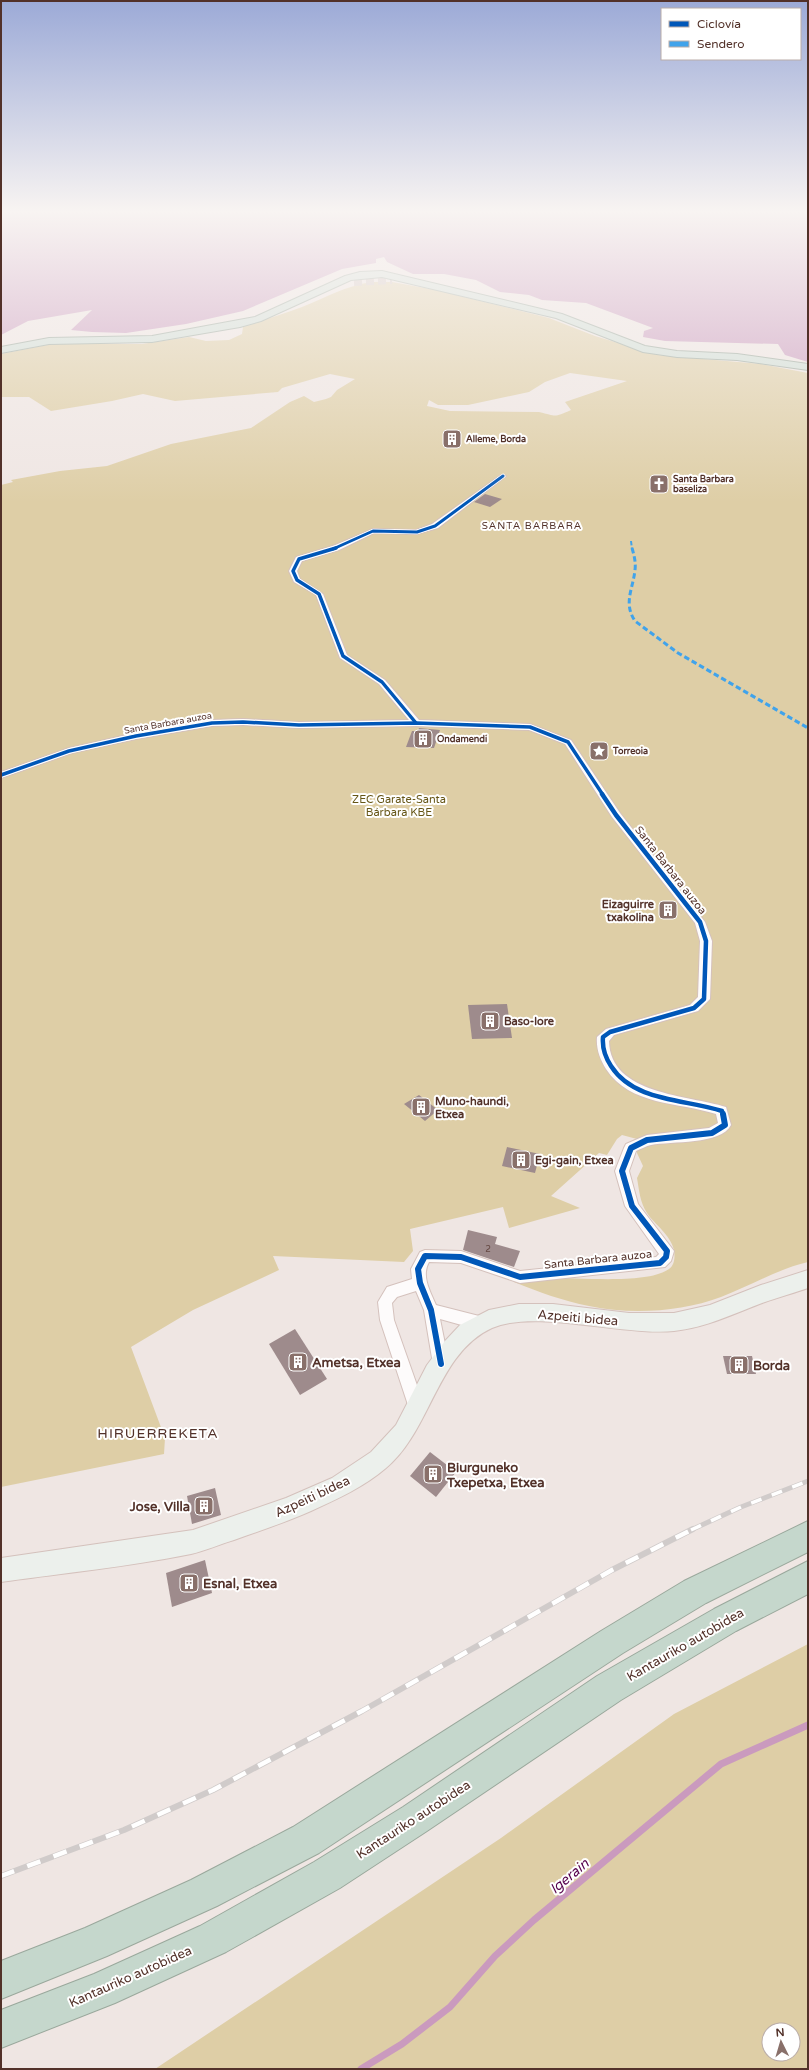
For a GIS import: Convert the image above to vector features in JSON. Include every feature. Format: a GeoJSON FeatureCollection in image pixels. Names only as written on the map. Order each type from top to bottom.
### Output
{"type":"FeatureCollection","features":[{"type":"Feature","properties":{"kind":"highway"},"geometry":{"type":"LineString","coordinates":[[1,350],[49,341],[152,339],[240,324],[258,319],[280,310]]}},
{"type":"Feature","properties":{"kind":"highway"},"geometry":{"type":"LineString","coordinates":[[533,310],[559,316],[643,349],[808,367]]}},
{"type":"Feature","properties":{"kind":"highway"},"geometry":{"type":"LineString","coordinates":[[754,360],[808,371]]}},
{"type":"Feature","properties":{"kind":"highway"},"geometry":{"type":"LineString","coordinates":[[1,1980],[94,1943],[204,1893],[306,1840],[618,1638],[695,1592],[808,1536]]}},
{"type":"Feature","properties":{"kind":"highway","name":"Kantauriko autobidea"},"geometry":{"type":"LineString","coordinates":[[1,2029],[102,1990],[206,1942],[321,1879],[415,1819],[609,1688],[725,1620],[808,1576]]}},
{"type":"Feature","properties":{"kind":"main road","name":"Azpeiti bidea"},"geometry":{"type":"LineString","coordinates":[[1,1570],[193,1542],[289,1509],[340,1486],[379,1460],[404,1433],[441,1364],[467,1332],[483,1324],[489,1319],[519,1313],[553,1313],[629,1322],[674,1322],[711,1314],[761,1294],[808,1279]]}},
{"type":"Feature","properties":{"kind":"street"},"geometry":{"type":"LineString","coordinates":[[416,723],[382,682],[343,656],[319,594],[297,580],[293,571],[299,559],[336,548],[373,531],[417,532],[435,526],[503,476]]}},
{"type":"Feature","properties":{"kind":"street","name":"Santa Barbara auzoa"},"geometry":{"type":"LineString","coordinates":[[1,775],[69,751],[136,736],[212,723],[243,722],[299,725],[416,723],[530,727],[568,742],[616,815],[700,922],[706,941],[704,999],[694,1008],[610,1032],[603,1037],[602,1048],[611,1068],[623,1083],[655,1096],[710,1106],[722,1111],[725,1125],[712,1133],[647,1140],[631,1148],[622,1171],[632,1206],[667,1251],[666,1257],[660,1263],[520,1277],[461,1257],[425,1256],[418,1269],[420,1283],[431,1310],[441,1364]]}},
{"type":"Feature","properties":{"kind":"street"},"geometry":{"type":"LineString","coordinates":[[417,1408],[387,1320],[385,1302],[392,1292],[420,1283]]}},
{"type":"Feature","properties":{"kind":"street"},"geometry":{"type":"LineString","coordinates":[[431,1310],[483,1324]]}},
{"type":"Feature","properties":{"kind":"green space","name":"ZEC Garate-Santa Bárbara KBE"},"geometry":{"type":"Polygon","coordinates":[[[294,310],[515,310],[549,318],[595,336],[658,355],[761,364],[808,373],[808,1262],[786,1269],[721,1297],[706,1302],[673,1309],[639,1311],[605,1309],[570,1302],[514,1282],[538,1278],[625,1279],[658,1274],[671,1267],[674,1258],[672,1244],[666,1234],[647,1213],[641,1200],[637,1178],[643,1166],[637,1153],[637,1139],[622,1135],[617,1139],[607,1155],[599,1153],[551,1196],[580,1208],[509,1228],[503,1207],[410,1229],[413,1251],[404,1262],[273,1256],[279,1270],[193,1310],[131,1347],[165,1438],[164,1454],[1,1487],[1,485],[13,482],[11,480],[60,471],[107,466],[171,444],[251,428],[290,402],[304,396],[314,402],[326,399],[355,379],[330,374],[282,388],[278,392],[175,401],[143,394],[112,401],[51,411],[29,397],[1,397],[1,354],[52,344],[142,344],[189,337],[206,341],[229,340],[242,334],[243,327],[294,310]],[[570,373],[545,382],[529,392],[468,405],[438,405],[429,400],[427,406],[450,411],[539,412],[558,415],[571,410],[565,402],[627,381],[570,373]]]}},
{"type":"Feature","properties":{"kind":"green space"},"geometry":{"type":"Polygon","coordinates":[[[808,1644],[808,2069],[155,2069],[501,1838],[674,1714],[808,1644]]]}},
{"type":"Feature","properties":{"kind":"shaded area"},"geometry":{"type":"Polygon","coordinates":[[[1,310],[246,310],[186,324],[126,333],[71,330],[92,310],[28,321],[1,335],[1,310]]]}},
{"type":"Feature","properties":{"kind":"shaded area"},"geometry":{"type":"Polygon","coordinates":[[[604,310],[808,310],[808,362],[785,355],[778,344],[665,341],[643,337],[644,331],[653,328],[604,310]]]}},
{"type":"Feature","properties":{"kind":"building"},"geometry":{"type":"Polygon","coordinates":[[[485,494],[502,499],[490,507],[474,502],[485,494]]]}},
{"type":"Feature","properties":{"kind":"building","name":"Ondamendi"},"geometry":{"type":"Polygon","coordinates":[[[419,728],[440,730],[434,748],[406,747],[412,731],[418,731],[419,728]]]}},
{"type":"Feature","properties":{"kind":"building","name":"Baso-lore"},"geometry":{"type":"Polygon","coordinates":[[[507,1004],[512,1038],[472,1039],[468,1005],[507,1004]]]}},
{"type":"Feature","properties":{"kind":"building","name":"Muno-haundi, Etxea"},"geometry":{"type":"Polygon","coordinates":[[[419,1095],[438,1110],[425,1121],[404,1104],[419,1095]]]}},
{"type":"Feature","properties":{"kind":"building","name":"Egi-gain, Etxea"},"geometry":{"type":"Polygon","coordinates":[[[507,1147],[540,1154],[535,1173],[502,1166],[507,1147]]]}},
{"type":"Feature","properties":{"kind":"building"},"geometry":{"type":"Polygon","coordinates":[[[468,1230],[497,1237],[495,1244],[520,1251],[514,1267],[463,1250],[468,1230]]]}},
{"type":"Feature","properties":{"kind":"building","name":"Ametsa, Etxea"},"geometry":{"type":"Polygon","coordinates":[[[295,1329],[327,1379],[300,1395],[269,1344],[295,1329]]]}},
{"type":"Feature","properties":{"kind":"building","name":"Borda"},"geometry":{"type":"Polygon","coordinates":[[[723,1356],[752,1356],[756,1374],[727,1374],[723,1356]]]}},
{"type":"Feature","properties":{"kind":"building","name":"Biurguneko Txepetxa, Etxea"},"geometry":{"type":"Polygon","coordinates":[[[430,1452],[456,1472],[436,1497],[410,1476],[430,1452]]]}},
{"type":"Feature","properties":{"kind":"building","name":"Jose, Villa"},"geometry":{"type":"Polygon","coordinates":[[[215,1488],[221,1515],[192,1524],[187,1496],[215,1488]]]}},
{"type":"Feature","properties":{"kind":"building","name":"Esnal, Etxea"},"geometry":{"type":"Polygon","coordinates":[[[205,1560],[212,1593],[172,1607],[166,1573],[205,1560]]]}},
{"type":"Feature","properties":{"kind":"waterway","name":"Igerain"},"geometry":{"type":"LineString","coordinates":[[361,2069],[402,2044],[450,2007],[495,1956],[534,1920],[721,1764],[808,1725]]}},
{"type":"Feature","properties":{"kind":"railway"},"geometry":{"type":"LineString","coordinates":[[691,1530],[741,1507],[808,1481]]}},
{"type":"Feature","properties":{"kind":"railway"},"geometry":{"type":"LineString","coordinates":[[1,1876],[124,1830],[213,1790],[362,1711],[612,1570],[691,1530]]}},
{"type":"Feature","properties":{"kind":"marked path"},"geometry":{"type":"LineString","coordinates":[[631,541],[635,569],[628,608],[635,621],[678,653],[808,728]]}},
{"type":"Feature","properties":{"kind":"cycle path"},"geometry":{"type":"LineString","coordinates":[[416,723],[382,682],[343,656],[319,594],[297,580],[293,571],[299,559],[336,548],[373,531],[417,532],[435,526],[503,476]]}},
{"type":"Feature","properties":{"kind":"cycle path"},"geometry":{"type":"LineString","coordinates":[[1,775],[69,751],[136,736],[212,723],[243,722],[299,725],[416,723],[530,727],[568,742],[616,815],[700,922],[706,941],[704,999],[694,1008],[610,1032],[603,1037],[605,1055],[617,1075],[629,1085],[643,1092],[707,1106],[722,1111],[725,1125],[712,1133],[647,1140],[631,1148],[622,1171],[632,1206],[667,1251],[666,1257],[660,1263],[520,1277],[461,1257],[425,1256],[418,1269],[420,1283],[431,1310],[441,1364]]}},
{"type":"Feature","properties":{"kind":"place","name":"Alleme, Borda"},"geometry":{"type":"Point","coordinates":[452,439]}},
{"type":"Feature","properties":{"kind":"place","name":"Santa Barbara baseliza"},"geometry":{"type":"Point","coordinates":[659,484]}},
{"type":"Feature","properties":{"kind":"place","name":"Ondamendi"},"geometry":{"type":"Point","coordinates":[423,739]}},
{"type":"Feature","properties":{"kind":"place","name":"Torreoia"},"geometry":{"type":"Point","coordinates":[599,751]}},
{"type":"Feature","properties":{"kind":"place","name":"Eizaguirre txakolina"},"geometry":{"type":"Point","coordinates":[668,910]}},
{"type":"Feature","properties":{"kind":"place","name":"Baso-lore"},"geometry":{"type":"Point","coordinates":[490,1021]}},
{"type":"Feature","properties":{"kind":"place","name":"Muno-haundi, Etxea"},"geometry":{"type":"Point","coordinates":[421,1107]}},
{"type":"Feature","properties":{"kind":"place","name":"Egi-gain, Etxea"},"geometry":{"type":"Point","coordinates":[521,1160]}},
{"type":"Feature","properties":{"kind":"place","name":"Ametsa, Etxea"},"geometry":{"type":"Point","coordinates":[298,1362]}},
{"type":"Feature","properties":{"kind":"place","name":"Borda"},"geometry":{"type":"Point","coordinates":[739,1365]}},
{"type":"Feature","properties":{"kind":"place","name":"Biurguneko Txepetxa, Etxea"},"geometry":{"type":"Point","coordinates":[433,1474]}},
{"type":"Feature","properties":{"kind":"place","name":"Jose, Villa"},"geometry":{"type":"Point","coordinates":[204,1506]}},
{"type":"Feature","properties":{"kind":"place","name":"Esnal, Etxea"},"geometry":{"type":"Point","coordinates":[189,1583]}},
{"type":"Feature","properties":{"kind":"district","name":"SANTA BARBARA"},"geometry":{"type":"Point","coordinates":[532,525]}},
{"type":"Feature","properties":{"kind":"district","name":"HIRUERREKETA"},"geometry":{"type":"Point","coordinates":[158,1433]}}]}
